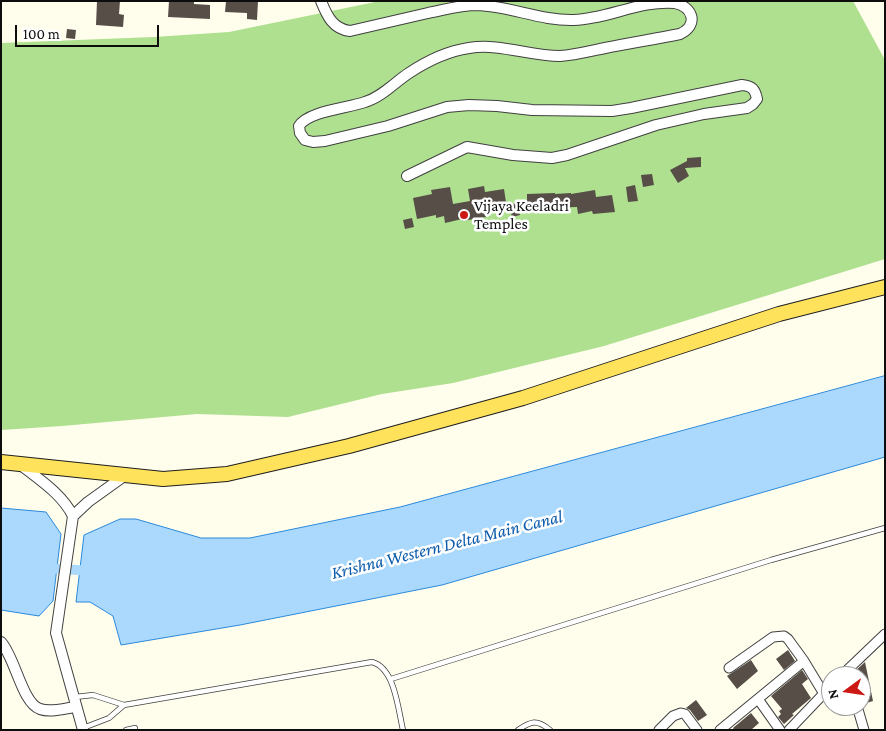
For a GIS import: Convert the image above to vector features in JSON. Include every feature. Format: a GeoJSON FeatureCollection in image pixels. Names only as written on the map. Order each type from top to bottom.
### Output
{"type":"FeatureCollection","features":[{"type":"Feature","properties":{"kind":"main road"},"geometry":{"type":"LineString","coordinates":[[1,462],[163,479],[227,474],[349,446],[524,398],[779,314],[885,287]]}},
{"type":"Feature","properties":{"kind":"street"},"geometry":{"type":"LineString","coordinates":[[321,1],[332,23],[342,30],[350,31],[465,5],[496,8],[550,19],[576,20],[650,2],[670,2],[681,5],[690,13],[692,18],[691,26],[687,31],[680,34],[562,56],[546,56],[485,47],[469,48],[443,55],[410,72],[384,92],[367,102],[320,114],[302,121],[298,126],[300,132],[305,140],[313,142],[325,141],[388,126],[447,107],[469,105],[532,110],[612,110],[631,108],[742,85],[750,86],[756,91],[757,98],[747,108],[704,114],[656,125],[567,155],[552,158],[532,158],[467,147],[407,176]]}},
{"type":"Feature","properties":{"kind":"street"},"geometry":{"type":"LineString","coordinates":[[20,464],[60,496],[68,505],[73,520],[56,626],[57,640],[83,729]]}},
{"type":"Feature","properties":{"kind":"street"},"geometry":{"type":"LineString","coordinates":[[73,520],[88,502],[127,474]]}},
{"type":"Feature","properties":{"kind":"street"},"geometry":{"type":"LineString","coordinates":[[854,666],[885,634]]}},
{"type":"Feature","properties":{"kind":"street"},"geometry":{"type":"LineString","coordinates":[[729,668],[773,637],[778,636],[788,639],[821,689]]}},
{"type":"Feature","properties":{"kind":"street"},"geometry":{"type":"LineString","coordinates":[[1,642],[10,655],[17,676],[32,703],[39,709],[50,710],[74,702]]}},
{"type":"Feature","properties":{"kind":"street"},"geometry":{"type":"LineString","coordinates":[[720,730],[804,661]]}},
{"type":"Feature","properties":{"kind":"street"},"geometry":{"type":"LineString","coordinates":[[789,730],[821,697]]}},
{"type":"Feature","properties":{"kind":"street"},"geometry":{"type":"LineString","coordinates":[[758,699],[780,730]]}},
{"type":"Feature","properties":{"kind":"street"},"geometry":{"type":"LineString","coordinates":[[659,730],[673,716],[681,713],[697,730]]}},
{"type":"Feature","properties":{"kind":"street"},"geometry":{"type":"LineString","coordinates":[[860,716],[864,730]]}},
{"type":"Feature","properties":{"kind":"street"},"geometry":{"type":"LineString","coordinates":[[799,719],[802,730]]}},
{"type":"Feature","properties":{"kind":"lane"},"geometry":{"type":"LineString","coordinates":[[391,680],[771,560],[885,528]]}},
{"type":"Feature","properties":{"kind":"lane"},"geometry":{"type":"LineString","coordinates":[[74,702],[93,695],[124,705],[372,662],[382,667],[391,680],[403,730]]}},
{"type":"Feature","properties":{"kind":"lane"},"geometry":{"type":"LineString","coordinates":[[83,729],[109,718],[124,705]]}},
{"type":"Feature","properties":{"kind":"lane"},"geometry":{"type":"LineString","coordinates":[[518,730],[533,722],[542,723],[550,730]]}},
{"type":"Feature","properties":{"kind":"lane"},"geometry":{"type":"LineString","coordinates":[[126,730],[135,728]]}},
{"type":"Feature","properties":{"kind":"green space"},"geometry":{"type":"Polygon","coordinates":[[[380,1],[853,1],[885,60],[885,259],[604,346],[453,383],[382,394],[288,417],[197,414],[1,430],[1,43],[229,32],[380,1]]]}},
{"type":"Feature","properties":{"kind":"water"},"geometry":{"type":"Polygon","coordinates":[[[885,376],[885,457],[442,585],[240,625],[121,645],[113,616],[90,602],[76,602],[84,535],[120,519],[136,519],[201,538],[250,538],[400,507],[885,376]]]}},
{"type":"Feature","properties":{"kind":"water"},"geometry":{"type":"Polygon","coordinates":[[[1,508],[46,512],[61,534],[53,601],[39,616],[1,610],[1,508]]]}},
{"type":"Feature","properties":{"kind":"building"},"geometry":{"type":"Polygon","coordinates":[[[97,1],[120,1],[119,14],[124,15],[123,27],[96,25],[97,1]]]}},
{"type":"Feature","properties":{"kind":"building"},"geometry":{"type":"Polygon","coordinates":[[[169,1],[194,1],[194,4],[210,5],[210,19],[168,17],[169,1]]]}},
{"type":"Feature","properties":{"kind":"building"},"geometry":{"type":"Polygon","coordinates":[[[226,1],[258,1],[257,20],[247,19],[247,13],[225,12],[226,1]]]}},
{"type":"Feature","properties":{"kind":"building"},"geometry":{"type":"Polygon","coordinates":[[[67,29],[76,30],[75,39],[66,38],[67,29]]]}},
{"type":"Feature","properties":{"kind":"building"},"geometry":{"type":"Polygon","coordinates":[[[701,157],[701,167],[685,168],[689,176],[678,183],[670,170],[687,161],[687,158],[701,157]]]}},
{"type":"Feature","properties":{"kind":"building"},"geometry":{"type":"Polygon","coordinates":[[[652,174],[654,185],[643,187],[641,175],[652,174]]]}},
{"type":"Feature","properties":{"kind":"building"},"geometry":{"type":"Polygon","coordinates":[[[635,185],[638,201],[628,202],[626,187],[635,185]]]}},
{"type":"Feature","properties":{"kind":"building"},"geometry":{"type":"Polygon","coordinates":[[[484,186],[485,192],[504,189],[507,209],[489,212],[486,217],[445,223],[444,216],[436,218],[436,215],[417,219],[413,198],[432,194],[431,190],[450,187],[453,204],[470,201],[468,189],[484,186]]]}},
{"type":"Feature","properties":{"kind":"building"},"geometry":{"type":"Polygon","coordinates":[[[595,190],[596,197],[612,195],[615,212],[593,214],[592,211],[578,214],[577,207],[518,209],[520,215],[512,217],[507,205],[527,201],[527,194],[571,194],[595,190]]]}},
{"type":"Feature","properties":{"kind":"building"},"geometry":{"type":"Polygon","coordinates":[[[412,218],[414,227],[405,229],[403,220],[412,218]]]}},
{"type":"Feature","properties":{"kind":"building"},"geometry":{"type":"Polygon","coordinates":[[[788,650],[795,661],[784,670],[776,659],[788,650]]]}},
{"type":"Feature","properties":{"kind":"building"},"geometry":{"type":"Polygon","coordinates":[[[751,660],[758,671],[737,689],[727,676],[751,660]]]}},
{"type":"Feature","properties":{"kind":"building"},"geometry":{"type":"Polygon","coordinates":[[[802,670],[808,679],[802,684],[811,698],[792,714],[794,715],[784,724],[778,717],[781,714],[779,711],[782,709],[771,696],[802,670]]]}},
{"type":"Feature","properties":{"kind":"building"},"geometry":{"type":"Polygon","coordinates":[[[696,700],[707,715],[698,721],[690,710],[686,708],[696,700]]]}},
{"type":"Feature","properties":{"kind":"building"},"geometry":{"type":"Polygon","coordinates":[[[751,713],[759,723],[751,730],[734,730],[733,728],[751,713]]]}},
{"type":"Feature","properties":{"kind":"waterway","name":"Krishna Western Delta Main Canal"},"geometry":{"type":"LineString","coordinates":[[45,568],[93,571]]}},
{"type":"Feature","properties":{"kind":"place","name":"Vijaya Keeladri Temples"},"geometry":{"type":"Point","coordinates":[464,215]}}]}
